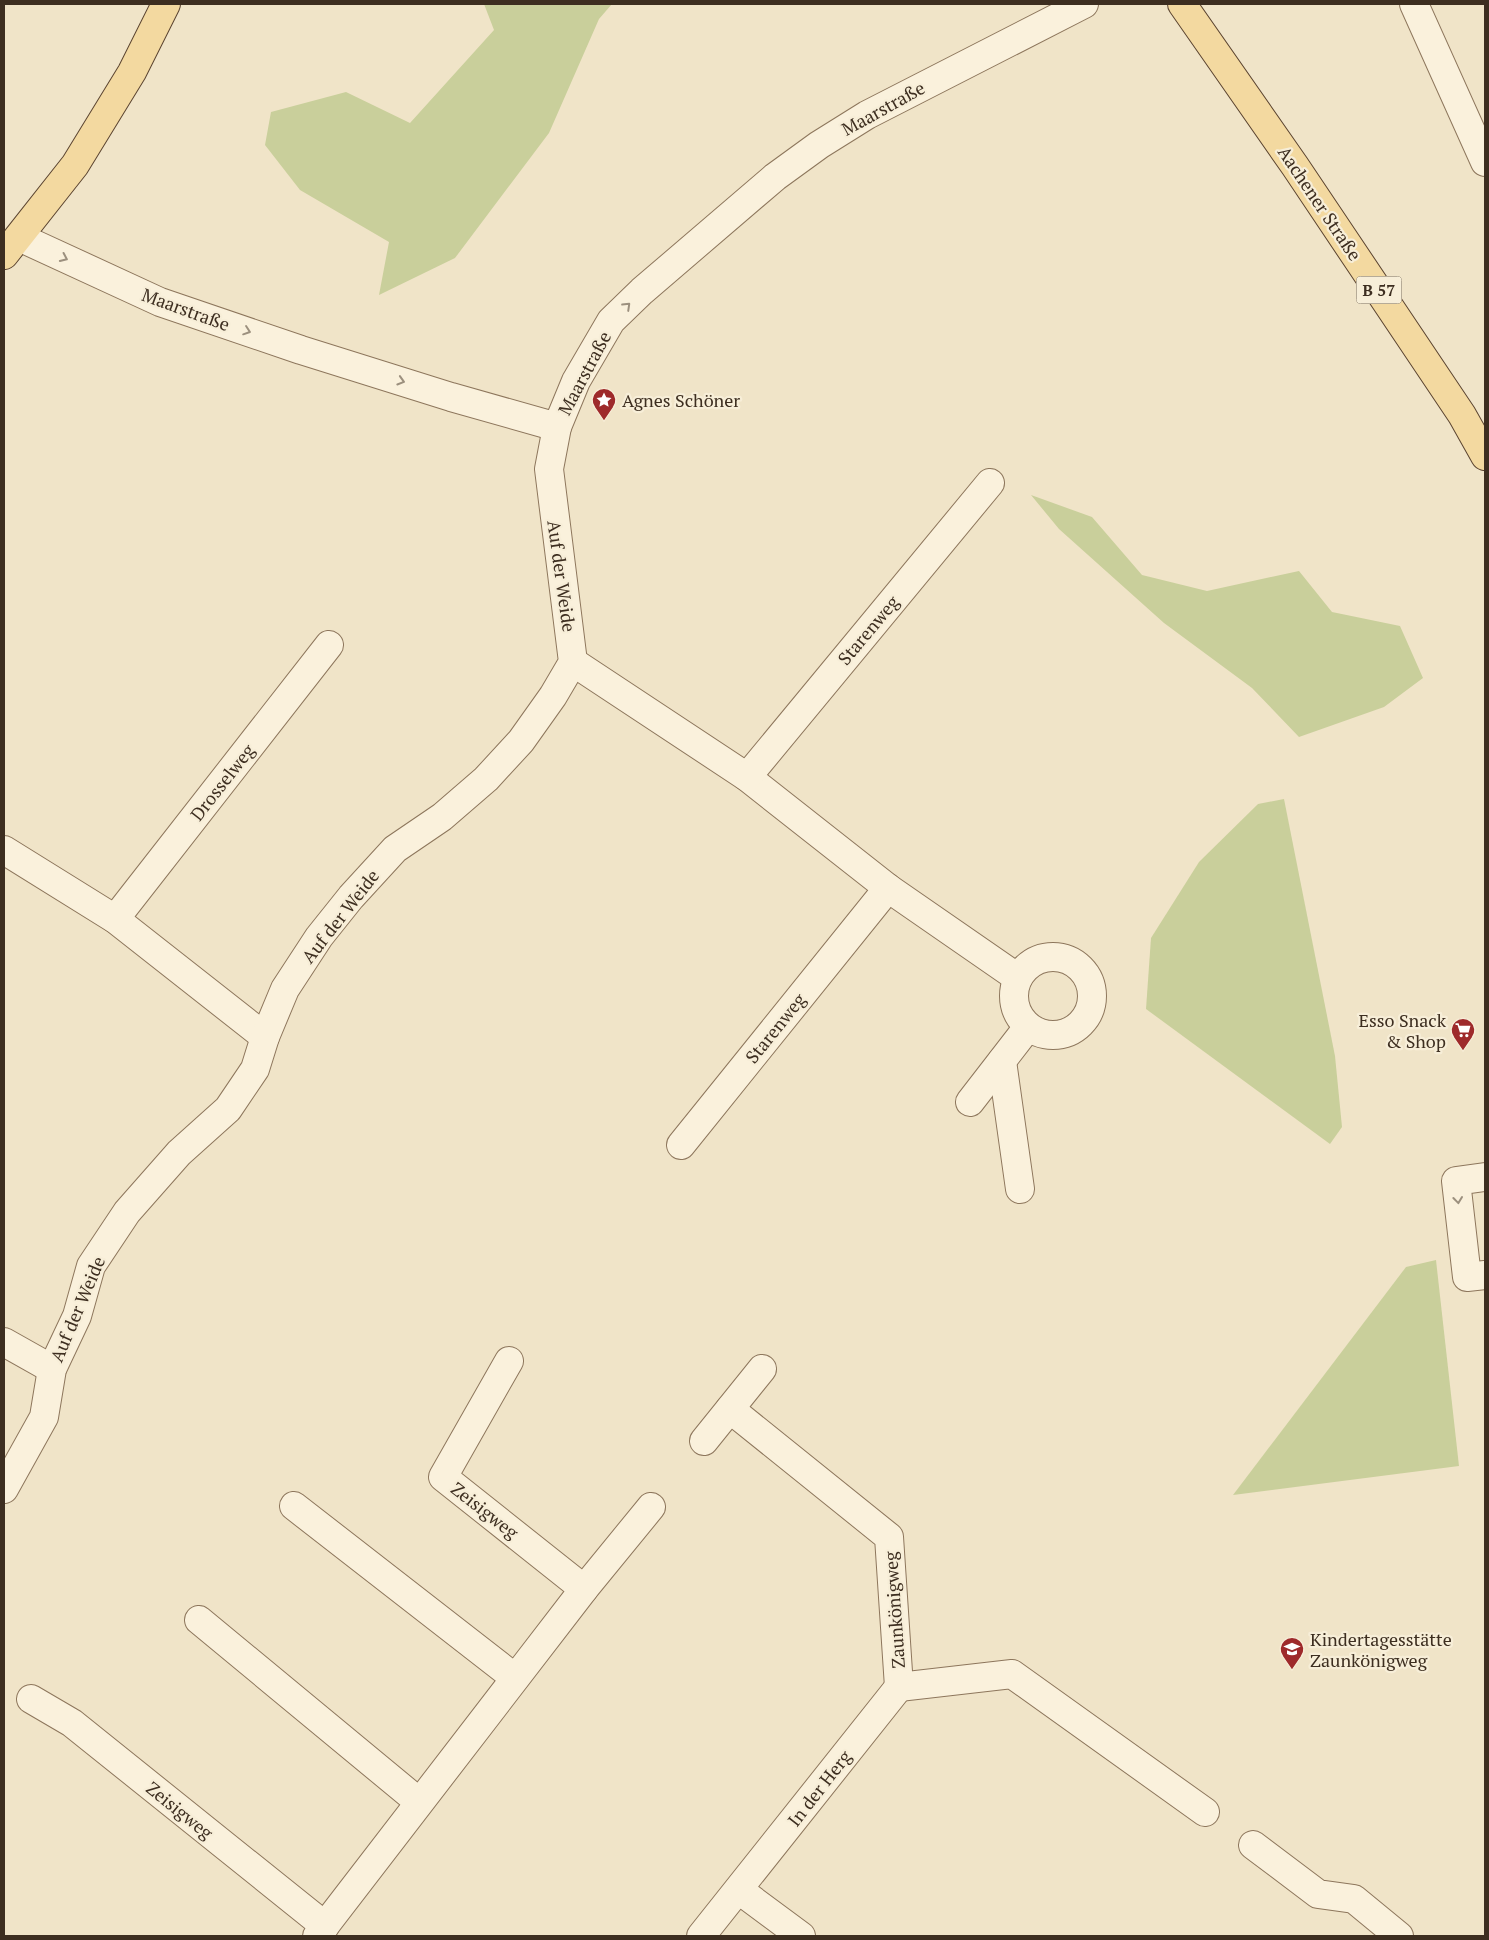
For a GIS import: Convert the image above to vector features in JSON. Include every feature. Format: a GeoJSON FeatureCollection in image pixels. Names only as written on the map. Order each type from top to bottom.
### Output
{"type":"FeatureCollection","features":[{"type":"Feature","properties":{"kind":"main road"},"geometry":{"type":"LineString","coordinates":[[11,246],[76,165],[132,72],[166,4]]}},
{"type":"Feature","properties":{"kind":"main road","name":"Aachener Straße"},"geometry":{"type":"LineString","coordinates":[[1182,4],[1333,222],[1462,415],[1485,456]]}},
{"type":"Feature","properties":{"kind":"street","name":"Maarstraße"},"geometry":{"type":"LineString","coordinates":[[11,246],[160,302],[300,350],[451,397],[556,427],[576,381],[611,321],[642,291],[775,177],[819,145],[867,114],[1084,4]]}},
{"type":"Feature","properties":{"kind":"street"},"geometry":{"type":"LineString","coordinates":[[1414,4],[1485,162]]}},
{"type":"Feature","properties":{"kind":"street","name":"Auf der Weide"},"geometry":{"type":"LineString","coordinates":[[4,1489],[44,1417],[52,1369],[77,1316],[91,1266],[127,1212],[179,1153],[228,1109],[255,1069],[265,1037],[286,989],[319,937],[351,897],[395,849],[442,817],[486,778],[521,741],[553,696],[573,662],[549,469],[556,427]]}},
{"type":"Feature","properties":{"kind":"street","name":"Starenweg"},"geometry":{"type":"LineString","coordinates":[[747,777],[990,482]]}},
{"type":"Feature","properties":{"kind":"street","name":"Drosselweg"},"geometry":{"type":"LineString","coordinates":[[115,920],[329,645]]}},
{"type":"Feature","properties":{"kind":"street"},"geometry":{"type":"LineString","coordinates":[[573,662],[747,777],[888,888],[1018,978]]}},
{"type":"Feature","properties":{"kind":"street"},"geometry":{"type":"LineString","coordinates":[[4,850],[115,920],[265,1037]]}},
{"type":"Feature","properties":{"kind":"street","name":"Starenweg"},"geometry":{"type":"LineString","coordinates":[[681,1145],[888,888]]}},
{"type":"Feature","properties":{"kind":"street"},"geometry":{"type":"LineString","coordinates":[[1050,957],[1064,958],[1076,964],[1085,972],[1091,984],[1092,1005],[1086,1018],[1078,1028],[1066,1034],[1052,1036],[1039,1033],[1028,1026],[1019,1016],[1014,1004],[1018,978],[1026,968],[1037,960],[1050,957]]}},
{"type":"Feature","properties":{"kind":"street"},"geometry":{"type":"LineString","coordinates":[[970,1102],[1028,1026]]}},
{"type":"Feature","properties":{"kind":"street"},"geometry":{"type":"LineString","coordinates":[[1002,1061],[1020,1189]]}},
{"type":"Feature","properties":{"kind":"street"},"geometry":{"type":"LineString","coordinates":[[1485,1177],[1456,1181],[1468,1277],[1485,1275]]}},
{"type":"Feature","properties":{"kind":"street"},"geometry":{"type":"LineString","coordinates":[[4,1342],[52,1369]]}},
{"type":"Feature","properties":{"kind":"street","name":"Zeisigweg"},"geometry":{"type":"LineString","coordinates":[[509,1361],[443,1477],[584,1589]]}},
{"type":"Feature","properties":{"kind":"street"},"geometry":{"type":"LineString","coordinates":[[704,1441],[762,1369]]}},
{"type":"Feature","properties":{"kind":"street","name":"Zaunkönigweg"},"geometry":{"type":"LineString","coordinates":[[730,1409],[888,1538],[900,1686],[1012,1674],[1205,1812]]}},
{"type":"Feature","properties":{"kind":"street"},"geometry":{"type":"LineString","coordinates":[[294,1506],[515,1678]]}},
{"type":"Feature","properties":{"kind":"street","name":"Zeisigweg"},"geometry":{"type":"LineString","coordinates":[[31,1699],[72,1722],[321,1931],[584,1589],[651,1507]]}},
{"type":"Feature","properties":{"kind":"street"},"geometry":{"type":"LineString","coordinates":[[200,1620],[419,1802]]}},
{"type":"Feature","properties":{"kind":"street","name":"In der Herg"},"geometry":{"type":"LineString","coordinates":[[701,1936],[900,1686]]}},
{"type":"Feature","properties":{"kind":"street"},"geometry":{"type":"LineString","coordinates":[[1252,1845],[1318,1894],[1354,1899],[1399,1936]]}},
{"type":"Feature","properties":{"kind":"street"},"geometry":{"type":"LineString","coordinates":[[738,1890],[801,1936]]}},
{"type":"Feature","properties":{"kind":"green space"},"geometry":{"type":"Polygon","coordinates":[[[484,4],[612,4],[599,19],[549,133],[455,258],[379,295],[389,242],[300,190],[265,145],[271,112],[346,92],[410,123],[494,30],[484,4]]]}},
{"type":"Feature","properties":{"kind":"green space"},"geometry":{"type":"Polygon","coordinates":[[[1031,495],[1092,517],[1142,575],[1207,591],[1299,571],[1332,612],[1400,626],[1423,678],[1384,707],[1299,737],[1252,688],[1164,623],[1059,529],[1031,495]]]}},
{"type":"Feature","properties":{"kind":"green space"},"geometry":{"type":"Polygon","coordinates":[[[1284,799],[1335,1056],[1342,1127],[1330,1144],[1146,1009],[1151,938],[1199,862],[1258,804],[1284,799]]]}},
{"type":"Feature","properties":{"kind":"green space"},"geometry":{"type":"Polygon","coordinates":[[[1436,1260],[1459,1466],[1233,1495],[1406,1267],[1436,1260]]]}},
{"type":"Feature","properties":{"kind":"place","name":"Agnes Schöner"},"geometry":{"type":"Point","coordinates":[604,421]}},
{"type":"Feature","properties":{"kind":"place","name":"Esso Snack & Shop"},"geometry":{"type":"Point","coordinates":[1463,1051]}},
{"type":"Feature","properties":{"kind":"place","name":"Kindertagesstätte Zaunkönigweg"},"geometry":{"type":"Point","coordinates":[1292,1670]}}]}
